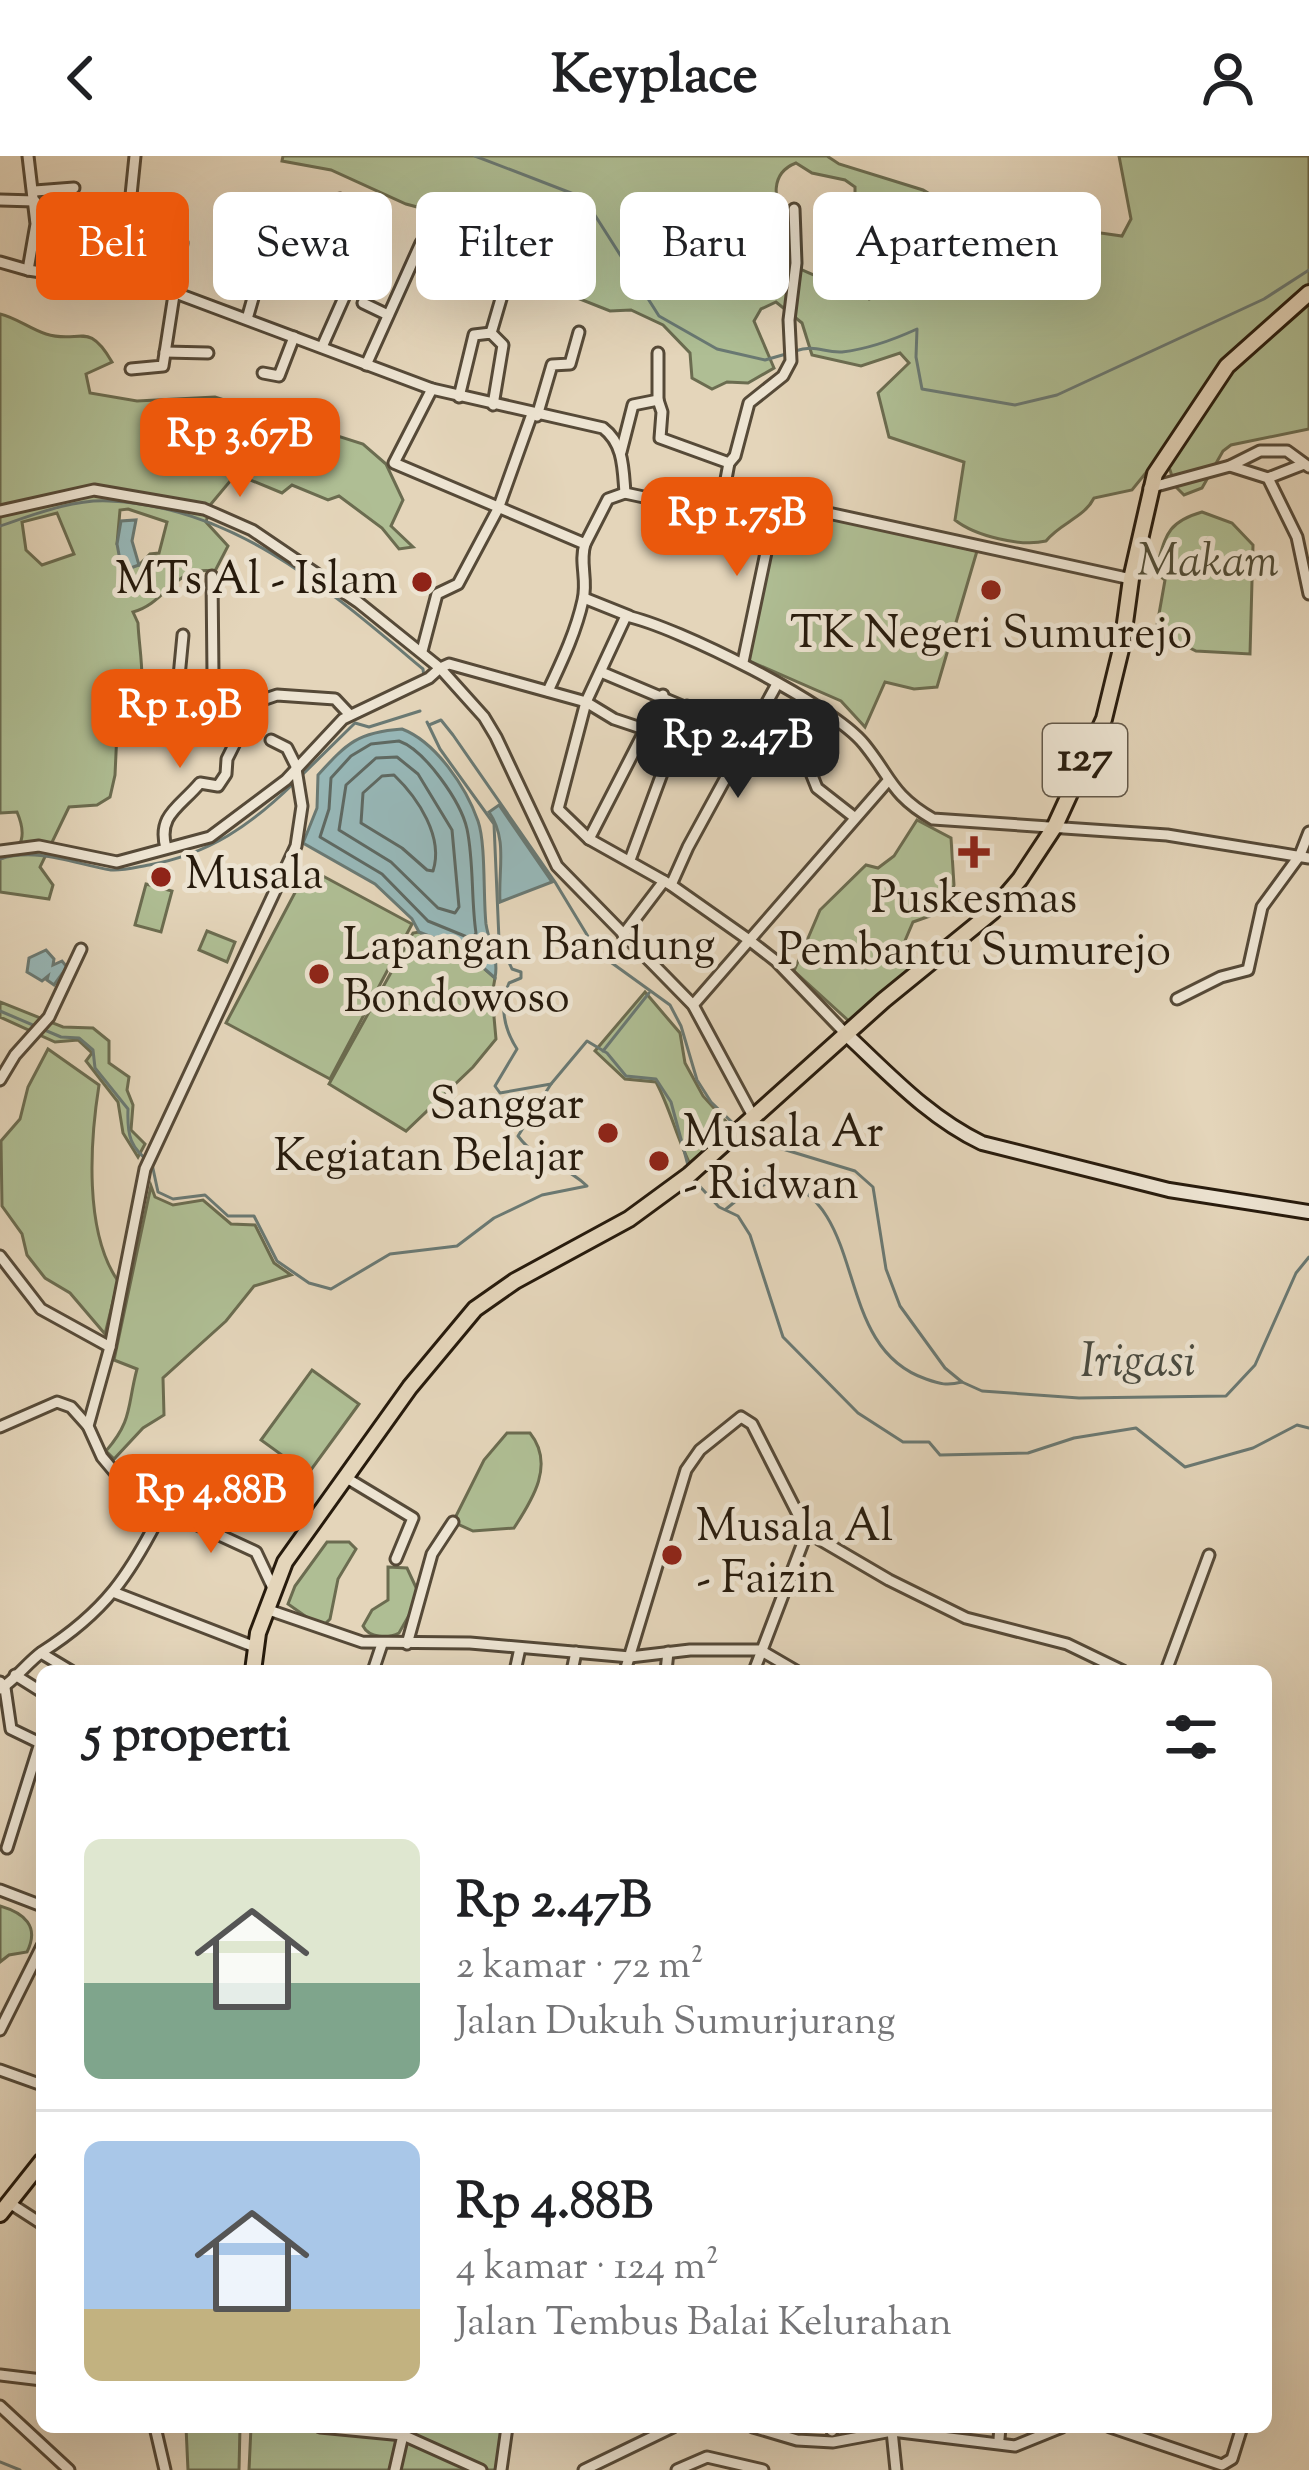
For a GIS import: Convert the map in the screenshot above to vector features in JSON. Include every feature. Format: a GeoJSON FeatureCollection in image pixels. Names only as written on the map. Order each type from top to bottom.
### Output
{"type":"FeatureCollection","features":[{"type":"Feature","properties":{"kind":"main road","name":"127"},"geometry":{"type":"LineString","coordinates":[[254,1665],[266,1609],[285,1562],[410,1388],[475,1309],[514,1281],[629,1219],[689,1174],[992,912],[1020,879],[1055,826],[1103,719],[1122,645],[1149,488],[1228,366],[1309,293]]}},
{"type":"Feature","properties":{"kind":"main road"},"geometry":{"type":"LineString","coordinates":[[846,1034],[925,1107],[982,1142],[1169,1190],[1309,1213]]}},
{"type":"Feature","properties":{"kind":"main road"},"geometry":{"type":"LineString","coordinates":[[4,2208],[36,2168]]}},
{"type":"Feature","properties":{"kind":"street"},"geometry":{"type":"LineString","coordinates":[[28,156],[36,224],[28,270]]}},
{"type":"Feature","properties":{"kind":"street"},"geometry":{"type":"LineString","coordinates":[[131,192],[135,156]]}},
{"type":"Feature","properties":{"kind":"street"},"geometry":{"type":"LineString","coordinates":[[0,200],[74,188]]}},
{"type":"Feature","properties":{"kind":"street"},"geometry":{"type":"LineString","coordinates":[[721,506],[749,403],[783,376],[790,361],[794,209]]}},
{"type":"Feature","properties":{"kind":"street"},"geometry":{"type":"LineString","coordinates":[[366,365],[416,255]]}},
{"type":"Feature","properties":{"kind":"street"},"geometry":{"type":"LineString","coordinates":[[0,262],[36,271]]}},
{"type":"Feature","properties":{"kind":"street"},"geometry":{"type":"LineString","coordinates":[[189,298],[432,389],[603,428],[621,452],[626,493]]}},
{"type":"Feature","properties":{"kind":"street"},"geometry":{"type":"LineString","coordinates":[[131,369],[162,368],[172,300]]}},
{"type":"Feature","properties":{"kind":"street"},"geometry":{"type":"LineString","coordinates":[[247,319],[252,300]]}},
{"type":"Feature","properties":{"kind":"street"},"geometry":{"type":"LineString","coordinates":[[322,346],[343,300]]}},
{"type":"Feature","properties":{"kind":"street"},"geometry":{"type":"LineString","coordinates":[[491,333],[501,300]]}},
{"type":"Feature","properties":{"kind":"street"},"geometry":{"type":"LineString","coordinates":[[363,303],[388,315]]}},
{"type":"Feature","properties":{"kind":"street"},"geometry":{"type":"LineString","coordinates":[[422,651],[437,594],[458,584],[498,509],[552,365],[570,364],[580,332]]}},
{"type":"Feature","properties":{"kind":"street"},"geometry":{"type":"LineString","coordinates":[[459,397],[474,335],[491,333]]}},
{"type":"Feature","properties":{"kind":"street"},"geometry":{"type":"LineString","coordinates":[[491,333],[503,345],[493,405]]}},
{"type":"Feature","properties":{"kind":"street"},"geometry":{"type":"LineString","coordinates":[[263,373],[279,376],[294,337]]}},
{"type":"Feature","properties":{"kind":"street"},"geometry":{"type":"LineString","coordinates":[[165,352],[208,353]]}},
{"type":"Feature","properties":{"kind":"street"},"geometry":{"type":"LineString","coordinates":[[658,353],[660,438],[729,463]]}},
{"type":"Feature","properties":{"kind":"street"},"geometry":{"type":"LineString","coordinates":[[432,389],[394,463],[585,544]]}},
{"type":"Feature","properties":{"kind":"street"},"geometry":{"type":"LineString","coordinates":[[621,452],[634,403],[658,400]]}},
{"type":"Feature","properties":{"kind":"street"},"geometry":{"type":"LineString","coordinates":[[1149,488],[1230,466],[1260,451],[1276,449],[1298,455],[1306,466],[1268,478],[1230,466]]}},
{"type":"Feature","properties":{"kind":"street"},"geometry":{"type":"LineString","coordinates":[[1268,478],[1298,537],[1309,594]]}},
{"type":"Feature","properties":{"kind":"street"},"geometry":{"type":"LineString","coordinates":[[0,511],[94,490],[204,508],[252,530],[422,651],[484,717],[557,866],[693,1006],[754,1118]]}},
{"type":"Feature","properties":{"kind":"street"},"geometry":{"type":"LineString","coordinates":[[548,691],[584,598],[586,574],[580,559],[585,544],[608,499],[626,493],[667,502],[819,511],[1131,578]]}},
{"type":"Feature","properties":{"kind":"street"},"geometry":{"type":"LineString","coordinates":[[742,662],[776,506]]}},
{"type":"Feature","properties":{"kind":"street"},"geometry":{"type":"LineString","coordinates":[[208,693],[213,674],[212,576]]}},
{"type":"Feature","properties":{"kind":"street"},"geometry":{"type":"LineString","coordinates":[[584,598],[742,662],[863,741],[887,782],[916,809],[944,822],[1167,835],[1304,857]]}},
{"type":"Feature","properties":{"kind":"street"},"geometry":{"type":"LineString","coordinates":[[628,616],[586,702],[557,807],[589,839],[668,883],[749,940],[846,1034]]}},
{"type":"Feature","properties":{"kind":"street"},"geometry":{"type":"LineString","coordinates":[[142,739],[178,687],[183,635]]}},
{"type":"Feature","properties":{"kind":"street"},"geometry":{"type":"LineString","coordinates":[[436,664],[586,702],[614,718],[674,739]]}},
{"type":"Feature","properties":{"kind":"street"},"geometry":{"type":"LineString","coordinates":[[0,851],[39,846],[117,862],[223,830],[297,768],[350,715],[429,678],[436,664]]}},
{"type":"Feature","properties":{"kind":"street"},"geometry":{"type":"LineString","coordinates":[[601,672],[772,744],[809,768],[818,788],[854,817]]}},
{"type":"Feature","properties":{"kind":"street"},"geometry":{"type":"LineString","coordinates":[[623,935],[668,883],[777,684]]}},
{"type":"Feature","properties":{"kind":"street"},"geometry":{"type":"LineString","coordinates":[[178,687],[255,703],[277,695],[336,699],[350,715]]}},
{"type":"Feature","properties":{"kind":"street"},"geometry":{"type":"LineString","coordinates":[[589,839],[663,695]]}},
{"type":"Feature","properties":{"kind":"street"},"geometry":{"type":"LineString","coordinates":[[166,848],[161,830],[164,820],[200,783],[218,786],[226,774],[226,759],[255,703]]}},
{"type":"Feature","properties":{"kind":"street"},"geometry":{"type":"LineString","coordinates":[[630,860],[687,706]]}},
{"type":"Feature","properties":{"kind":"street"},"geometry":{"type":"LineString","coordinates":[[88,1426],[110,1347],[145,1169],[296,846],[302,806],[297,768],[286,748],[272,740]]}},
{"type":"Feature","properties":{"kind":"street"},"geometry":{"type":"LineString","coordinates":[[693,1006],[887,782]]}},
{"type":"Feature","properties":{"kind":"street"},"geometry":{"type":"LineString","coordinates":[[1177,999],[1221,976],[1248,970],[1262,907],[1304,857],[1309,832]]}},
{"type":"Feature","properties":{"kind":"street"},"geometry":{"type":"LineString","coordinates":[[0,1080],[15,1054],[50,1017],[81,949]]}},
{"type":"Feature","properties":{"kind":"street"},"geometry":{"type":"LineString","coordinates":[[0,1256],[41,1309],[110,1347]]}},
{"type":"Feature","properties":{"kind":"street"},"geometry":{"type":"LineString","coordinates":[[0,1427],[57,1402],[71,1407],[128,1488],[163,1510],[256,1552],[274,1588]]}},
{"type":"Feature","properties":{"kind":"street"},"geometry":{"type":"LineString","coordinates":[[628,1665],[688,1466],[732,1422],[746,1418],[807,1532],[966,1618],[1067,1644],[1111,1665]]}},
{"type":"Feature","properties":{"kind":"street"},"geometry":{"type":"LineString","coordinates":[[346,1477],[413,1518],[396,1559]]}},
{"type":"Feature","properties":{"kind":"street"},"geometry":{"type":"LineString","coordinates":[[36,1742],[11,1729],[2,1686],[41,1653],[79,1630],[113,1592],[163,1510]]}},
{"type":"Feature","properties":{"kind":"street"},"geometry":{"type":"LineString","coordinates":[[407,1644],[432,1554],[453,1522]]}},
{"type":"Feature","properties":{"kind":"street"},"geometry":{"type":"LineString","coordinates":[[756,1665],[807,1532]]}},
{"type":"Feature","properties":{"kind":"street"},"geometry":{"type":"LineString","coordinates":[[1168,1665],[1209,1555]]}},
{"type":"Feature","properties":{"kind":"street"},"geometry":{"type":"LineString","coordinates":[[113,1592],[255,1647]]}},
{"type":"Feature","properties":{"kind":"street"},"geometry":{"type":"LineString","coordinates":[[266,1609],[347,1639],[382,1644],[630,1657],[760,1650],[786,1665]]}},
{"type":"Feature","properties":{"kind":"street"},"geometry":{"type":"LineString","coordinates":[[375,1665],[382,1644]]}},
{"type":"Feature","properties":{"kind":"street"},"geometry":{"type":"LineString","coordinates":[[516,1665],[520,1648]]}},
{"type":"Feature","properties":{"kind":"street"},"geometry":{"type":"LineString","coordinates":[[573,1665],[576,1652]]}},
{"type":"Feature","properties":{"kind":"street"},"geometry":{"type":"LineString","coordinates":[[667,1665],[668,1652]]}},
{"type":"Feature","properties":{"kind":"street"},"geometry":{"type":"LineString","coordinates":[[41,1653],[61,1665]]}},
{"type":"Feature","properties":{"kind":"street"},"geometry":{"type":"LineString","coordinates":[[15,1676],[36,1688]]}},
{"type":"Feature","properties":{"kind":"street"},"geometry":{"type":"LineString","coordinates":[[7,1848],[36,1759]]}},
{"type":"Feature","properties":{"kind":"street"},"geometry":{"type":"LineString","coordinates":[[0,1889],[36,1904]]}},
{"type":"Feature","properties":{"kind":"street"},"geometry":{"type":"LineString","coordinates":[[0,2030],[36,1958]]}},
{"type":"Feature","properties":{"kind":"street"},"geometry":{"type":"LineString","coordinates":[[0,2071],[36,2083]]}},
{"type":"Feature","properties":{"kind":"street"},"geometry":{"type":"LineString","coordinates":[[4,2208],[36,2221]]}},
{"type":"Feature","properties":{"kind":"street"},"geometry":{"type":"LineString","coordinates":[[0,2375],[36,2379]]}},
{"type":"Feature","properties":{"kind":"street"},"geometry":{"type":"LineString","coordinates":[[0,2407],[69,2470]]}},
{"type":"Feature","properties":{"kind":"street"},"geometry":{"type":"LineString","coordinates":[[156,2433],[165,2470]]}},
{"type":"Feature","properties":{"kind":"street"},"geometry":{"type":"LineString","coordinates":[[382,2433],[403,2435],[481,2470]]}},
{"type":"Feature","properties":{"kind":"street"},"geometry":{"type":"LineString","coordinates":[[501,2470],[506,2433]]}},
{"type":"Feature","properties":{"kind":"street"},"geometry":{"type":"LineString","coordinates":[[584,2470],[661,2433]]}},
{"type":"Feature","properties":{"kind":"street"},"geometry":{"type":"LineString","coordinates":[[774,2433],[832,2442],[886,2433]]}},
{"type":"Feature","properties":{"kind":"street"},"geometry":{"type":"LineString","coordinates":[[892,2433],[896,2470]]}},
{"type":"Feature","properties":{"kind":"street"},"geometry":{"type":"LineString","coordinates":[[901,2433],[1015,2446],[1047,2433]]}},
{"type":"Feature","properties":{"kind":"street"},"geometry":{"type":"LineString","coordinates":[[1128,2433],[1222,2465],[1232,2459],[1240,2433]]}},
{"type":"Feature","properties":{"kind":"street"},"geometry":{"type":"LineString","coordinates":[[394,2470],[403,2435]]}},
{"type":"Feature","properties":{"kind":"street"},"geometry":{"type":"LineString","coordinates":[[676,2470],[706,2457],[763,2470]]}},
{"type":"Feature","properties":{"kind":"green space"},"geometry":{"type":"Polygon","coordinates":[[[283,156],[827,156],[926,192],[855,192],[845,180],[812,173],[796,163],[780,175],[777,192],[620,192],[620,300],[789,300],[789,263],[813,274],[813,300],[1101,300],[1101,233],[1122,236],[1131,219],[1119,156],[1309,156],[1309,429],[1231,445],[1202,488],[1184,495],[1170,470],[1153,464],[1132,490],[1094,498],[1046,541],[999,539],[955,520],[964,462],[889,437],[878,393],[909,363],[900,353],[861,366],[812,355],[802,323],[776,302],[761,309],[754,321],[774,368],[748,383],[727,382],[712,389],[692,378],[690,353],[663,325],[631,310],[610,311],[582,300],[596,300],[596,192],[416,192],[416,207],[392,198],[392,192],[380,192],[331,170],[282,161],[283,156]]]}},
{"type":"Feature","properties":{"kind":"green space"},"geometry":{"type":"Polygon","coordinates":[[[0,314],[46,334],[96,341],[112,362],[86,374],[90,393],[137,401],[215,397],[363,444],[386,464],[403,500],[391,526],[413,547],[399,549],[382,528],[339,496],[328,500],[292,485],[282,493],[236,474],[211,504],[206,522],[228,546],[215,571],[180,579],[133,612],[138,623],[141,699],[129,724],[117,732],[110,797],[97,805],[69,807],[40,867],[53,885],[49,899],[0,892],[0,859],[19,846],[22,827],[17,812],[0,813],[0,314]],[[120,510],[117,544],[139,565],[150,554],[159,553],[167,522],[120,510]],[[57,513],[22,522],[26,550],[42,565],[74,554],[57,513]]]}},
{"type":"Feature","properties":{"kind":"green space"},"geometry":{"type":"Polygon","coordinates":[[[779,511],[977,551],[937,687],[914,689],[885,682],[865,727],[841,701],[745,659],[779,511]]]}},
{"type":"Feature","properties":{"kind":"green space","name":"Makam"},"geometry":{"type":"Polygon","coordinates":[[[1202,512],[1232,523],[1253,545],[1250,654],[1196,651],[1156,631],[1165,580],[1155,572],[1165,541],[1180,521],[1202,512]]]}},
{"type":"Feature","properties":{"kind":"green space"},"geometry":{"type":"Polygon","coordinates":[[[917,820],[951,838],[954,885],[950,897],[936,900],[930,916],[913,922],[904,943],[919,966],[851,1023],[794,971],[820,910],[866,865],[878,868],[894,856],[917,820]]]}},
{"type":"Feature","properties":{"kind":"green space","name":"Lapangan Bandung Bondowoso"},"geometry":{"type":"Polygon","coordinates":[[[308,868],[412,924],[330,1079],[226,1023],[308,868]]]}},
{"type":"Feature","properties":{"kind":"green space"},"geometry":{"type":"Polygon","coordinates":[[[146,884],[172,891],[161,932],[135,925],[146,884]]]}},
{"type":"Feature","properties":{"kind":"green space"},"geometry":{"type":"Polygon","coordinates":[[[207,931],[235,942],[227,962],[199,950],[207,931]]]}},
{"type":"Feature","properties":{"kind":"green space"},"geometry":{"type":"Polygon","coordinates":[[[413,933],[462,949],[495,978],[496,1039],[406,1131],[329,1084],[413,933]]]}},
{"type":"Feature","properties":{"kind":"green space"},"geometry":{"type":"Polygon","coordinates":[[[645,992],[680,1033],[685,1063],[703,1096],[731,1127],[692,1168],[656,1082],[625,1079],[595,1051],[645,992]]]}},
{"type":"Feature","properties":{"kind":"green space"},"geometry":{"type":"Polygon","coordinates":[[[0,1002],[63,1027],[93,1028],[109,1041],[109,1063],[129,1077],[131,1130],[145,1144],[138,1157],[123,1133],[118,1102],[86,1061],[92,1053],[78,1040],[55,1042],[0,1017],[0,1002]]]}},
{"type":"Feature","properties":{"kind":"green space"},"geometry":{"type":"Polygon","coordinates":[[[48,1049],[99,1085],[92,1186],[99,1238],[118,1281],[105,1334],[70,1293],[45,1278],[27,1255],[22,1234],[2,1206],[1,1141],[20,1119],[28,1087],[48,1049]]]}},
{"type":"Feature","properties":{"kind":"green space"},"geometry":{"type":"Polygon","coordinates":[[[151,1186],[155,1197],[173,1205],[203,1200],[231,1224],[255,1225],[274,1263],[291,1275],[254,1286],[226,1321],[163,1378],[164,1415],[143,1428],[114,1459],[106,1451],[125,1421],[137,1369],[114,1360],[151,1186]]]}},
{"type":"Feature","properties":{"kind":"green space"},"geometry":{"type":"Polygon","coordinates":[[[312,1370],[359,1404],[308,1474],[261,1440],[312,1370]]]}},
{"type":"Feature","properties":{"kind":"green space"},"geometry":{"type":"Polygon","coordinates":[[[507,1433],[530,1433],[541,1457],[534,1493],[521,1517],[514,1528],[473,1531],[453,1522],[484,1460],[507,1433]]]}},
{"type":"Feature","properties":{"kind":"green space"},"geometry":{"type":"Polygon","coordinates":[[[327,1542],[349,1542],[356,1549],[338,1579],[330,1619],[324,1625],[288,1604],[295,1586],[327,1542]]]}},
{"type":"Feature","properties":{"kind":"green space"},"geometry":{"type":"Polygon","coordinates":[[[388,1567],[407,1568],[420,1596],[399,1633],[379,1636],[363,1626],[372,1610],[388,1600],[388,1567]]]}},
{"type":"Feature","properties":{"kind":"green space"},"geometry":{"type":"Polygon","coordinates":[[[0,1906],[23,1917],[32,1935],[27,1952],[0,1962],[0,1906]]]}},
{"type":"Feature","properties":{"kind":"green space"},"geometry":{"type":"Polygon","coordinates":[[[186,2433],[240,2433],[239,2470],[188,2470],[186,2433]]]}},
{"type":"Feature","properties":{"kind":"green space"},"geometry":{"type":"Polygon","coordinates":[[[251,2433],[503,2433],[500,2470],[249,2470],[251,2433]]]}},
{"type":"Feature","properties":{"kind":"water"},"geometry":{"type":"Polygon","coordinates":[[[136,520],[132,541],[139,565],[122,571],[117,544],[121,521],[136,520]]]}},
{"type":"Feature","properties":{"kind":"water"},"geometry":{"type":"Polygon","coordinates":[[[402,729],[427,744],[448,767],[478,821],[495,978],[462,949],[419,932],[412,919],[375,884],[303,843],[317,808],[318,775],[354,741],[402,729]]]}},
{"type":"Feature","properties":{"kind":"water"},"geometry":{"type":"Polygon","coordinates":[[[499,805],[552,882],[500,902],[500,844],[489,812],[499,805]]]}},
{"type":"Feature","properties":{"kind":"water"},"geometry":{"type":"Polygon","coordinates":[[[46,950],[53,965],[62,961],[67,967],[54,985],[48,976],[42,981],[27,972],[29,958],[46,950]]]}},
{"type":"Feature","properties":{"kind":"waterway"},"geometry":{"type":"LineString","coordinates":[[475,156],[584,198],[659,316],[717,349],[765,360],[786,354]]}},
{"type":"Feature","properties":{"kind":"waterway"},"geometry":{"type":"LineString","coordinates":[[795,351],[852,351],[917,329],[922,389],[1015,405],[1057,395],[1264,299],[1309,270]]}},
{"type":"Feature","properties":{"kind":"waterway"},"geometry":{"type":"LineString","coordinates":[[0,526],[95,501],[155,506],[198,518],[239,536],[316,583],[423,669],[424,677]]}},
{"type":"Feature","properties":{"kind":"waterway"},"geometry":{"type":"LineString","coordinates":[[303,774],[355,723],[369,727],[420,711]]}},
{"type":"Feature","properties":{"kind":"waterway","name":"Irigasi"},"geometry":{"type":"LineString","coordinates":[[429,725],[441,720],[453,735],[598,953],[670,1005],[697,1080],[736,1126]]}},
{"type":"Feature","properties":{"kind":"waterway"},"geometry":{"type":"LineString","coordinates":[[427,722],[440,749],[494,824],[499,940],[512,969],[521,972],[521,978],[509,983],[504,1008],[517,1049],[495,1086],[500,1093],[551,1084],[587,1041],[607,1053],[626,1076],[656,1079],[671,1102],[689,1169]]}},
{"type":"Feature","properties":{"kind":"waterway"},"geometry":{"type":"LineString","coordinates":[[0,859],[42,856],[116,870],[171,860],[228,836],[294,783]]}},
{"type":"Feature","properties":{"kind":"waterway","name":"Irigasi"},"geometry":{"type":"LineString","coordinates":[[603,1051],[649,993]]}},
{"type":"Feature","properties":{"kind":"waterway"},"geometry":{"type":"LineString","coordinates":[[0,1011],[61,1037],[79,1038],[93,1050],[95,1068],[128,1109],[131,1141],[152,1164],[158,1192],[173,1199],[205,1195],[228,1216],[254,1216],[277,1261],[309,1283],[331,1289],[390,1254],[457,1246],[494,1218],[542,1195],[587,1186],[518,1136],[551,1084]]}},
{"type":"Feature","properties":{"kind":"waterway","name":"Irigasi"},"geometry":{"type":"LineString","coordinates":[[748,1133],[776,1147],[855,1171],[873,1187],[886,1269],[900,1306],[945,1368],[982,1391],[1079,1398],[1226,1396],[1255,1365],[1296,1273],[1309,1257]]}},
{"type":"Feature","properties":{"kind":"waterway"},"geometry":{"type":"LineString","coordinates":[[692,1178],[719,1207],[738,1216],[750,1235],[783,1337],[858,1413],[903,1442],[929,1442],[940,1455],[1028,1453],[1074,1438],[1136,1428],[1185,1467],[1253,1448],[1297,1425],[1309,1428]]}},
{"type":"Feature","properties":{"kind":"waterway","name":"Irigasi"},"geometry":{"type":"LineString","coordinates":[[726,1209],[747,1192],[778,1179],[807,1194],[827,1217],[875,1337],[896,1362],[926,1379],[962,1382]]}},
{"type":"Feature","properties":{"kind":"waterway"},"geometry":{"type":"LineString","coordinates":[[0,2462],[20,2470]]}},
{"type":"Feature","properties":{"kind":"place","name":"MTs Al - Islam"},"geometry":{"type":"Point","coordinates":[422,582]}},
{"type":"Feature","properties":{"kind":"place","name":"TK Negeri Sumurejo"},"geometry":{"type":"Point","coordinates":[991,590]}},
{"type":"Feature","properties":{"kind":"place","name":"Puskesmas Pembantu Sumurejo"},"geometry":{"type":"Point","coordinates":[974,852]}},
{"type":"Feature","properties":{"kind":"place","name":"Musala"},"geometry":{"type":"Point","coordinates":[161,877]}},
{"type":"Feature","properties":{"kind":"place","name":"Lapangan Bandung Bondowoso"},"geometry":{"type":"Point","coordinates":[319,974]}},
{"type":"Feature","properties":{"kind":"place","name":"Sanggar Kegiatan Belajar"},"geometry":{"type":"Point","coordinates":[608,1133]}},
{"type":"Feature","properties":{"kind":"place","name":"Musala Ar - Ridwan"},"geometry":{"type":"Point","coordinates":[659,1161]}},
{"type":"Feature","properties":{"kind":"place","name":"Musala Al - Faizin"},"geometry":{"type":"Point","coordinates":[672,1555]}}]}
